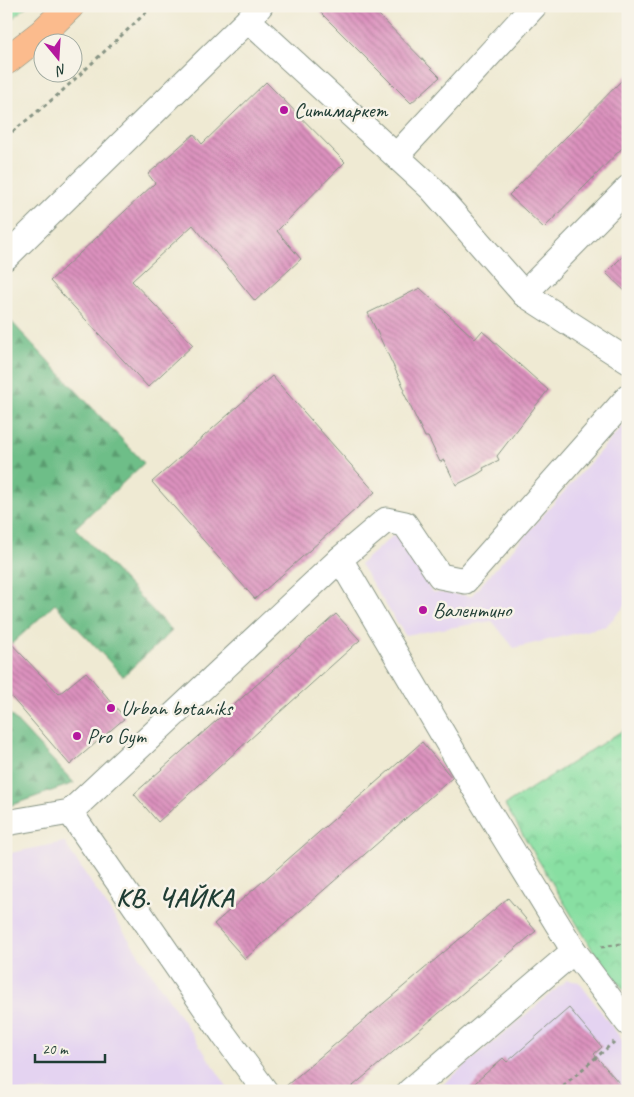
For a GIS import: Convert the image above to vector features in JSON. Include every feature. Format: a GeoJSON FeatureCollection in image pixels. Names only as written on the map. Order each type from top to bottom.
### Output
{"type":"FeatureCollection","features":[{"type":"Feature","properties":{"kind":"main road"},"geometry":{"type":"LineString","coordinates":[[6,61],[42,33],[70,6]]}},
{"type":"Feature","properties":{"kind":"street"},"geometry":{"type":"LineString","coordinates":[[397,155],[534,6]]}},
{"type":"Feature","properties":{"kind":"street"},"geometry":{"type":"LineString","coordinates":[[6,257],[254,13],[432,189],[524,294],[628,361]]}},
{"type":"Feature","properties":{"kind":"street"},"geometry":{"type":"LineString","coordinates":[[524,294],[624,198]]}},
{"type":"Feature","properties":{"kind":"street"},"geometry":{"type":"LineString","coordinates":[[6,823],[70,812],[340,559],[386,520],[405,524],[440,576],[465,581],[628,397]]}},
{"type":"Feature","properties":{"kind":"street"},"geometry":{"type":"LineString","coordinates":[[340,559],[485,806],[624,1030]]}},
{"type":"Feature","properties":{"kind":"street"},"geometry":{"type":"LineString","coordinates":[[70,812],[224,1035],[265,1091]]}},
{"type":"Feature","properties":{"kind":"street"},"geometry":{"type":"LineString","coordinates":[[410,1091],[574,951]]}},
{"type":"Feature","properties":{"kind":"path"},"geometry":{"type":"LineString","coordinates":[[6,137],[59,94],[153,6]]}},
{"type":"Feature","properties":{"kind":"path"},"geometry":{"type":"LineString","coordinates":[[557,1091],[624,1030]]}},
{"type":"Feature","properties":{"kind":"shaded area"},"geometry":{"type":"Polygon","coordinates":[[[628,420],[628,603],[606,626],[514,648],[492,621],[405,635],[360,564],[395,534],[432,592],[471,596],[628,420]]]}},
{"type":"Feature","properties":{"kind":"shaded area"},"geometry":{"type":"Polygon","coordinates":[[[64,842],[230,1091],[6,1091],[6,854],[64,842]]]}},
{"type":"Feature","properties":{"kind":"shaded area"},"geometry":{"type":"Polygon","coordinates":[[[567,980],[579,982],[628,1048],[628,1091],[435,1091],[567,980]]]}},
{"type":"Feature","properties":{"kind":"green space"},"geometry":{"type":"Polygon","coordinates":[[[6,6],[27,6],[6,24],[6,6]]]}},
{"type":"Feature","properties":{"kind":"green space"},"geometry":{"type":"Polygon","coordinates":[[[6,316],[144,463],[75,528],[172,631],[123,676],[55,604],[6,649],[6,316]]]}},
{"type":"Feature","properties":{"kind":"green space"},"geometry":{"type":"Polygon","coordinates":[[[6,710],[74,783],[6,807],[6,710]]]}},
{"type":"Feature","properties":{"kind":"green space"},"geometry":{"type":"Polygon","coordinates":[[[628,727],[628,995],[597,957],[505,805],[628,727]]]}},
{"type":"Feature","properties":{"kind":"building"},"geometry":{"type":"Polygon","coordinates":[[[314,6],[370,6],[440,77],[411,103],[314,6]]]}},
{"type":"Feature","properties":{"kind":"building"},"geometry":{"type":"Polygon","coordinates":[[[628,74],[628,142],[544,228],[509,195],[628,74]]]}},
{"type":"Feature","properties":{"kind":"building"},"geometry":{"type":"Polygon","coordinates":[[[266,82],[345,162],[277,231],[301,259],[255,301],[193,225],[132,281],[193,345],[148,387],[50,281],[155,183],[148,174],[194,134],[202,144],[266,82]]]}},
{"type":"Feature","properties":{"kind":"building"},"geometry":{"type":"Polygon","coordinates":[[[628,251],[628,294],[606,273],[628,251]]]}},
{"type":"Feature","properties":{"kind":"building"},"geometry":{"type":"Polygon","coordinates":[[[420,288],[475,339],[482,331],[548,390],[497,456],[499,460],[483,468],[484,470],[478,474],[456,485],[444,460],[440,462],[428,437],[425,437],[368,313],[420,288]]]}},
{"type":"Feature","properties":{"kind":"building"},"geometry":{"type":"Polygon","coordinates":[[[272,376],[375,492],[255,599],[152,482],[272,376]]]}},
{"type":"Feature","properties":{"kind":"building"},"geometry":{"type":"Polygon","coordinates":[[[336,614],[360,640],[158,822],[134,794],[336,614]]]}},
{"type":"Feature","properties":{"kind":"building"},"geometry":{"type":"Polygon","coordinates":[[[6,638],[59,694],[86,672],[125,718],[70,765],[6,691],[6,638]]]}},
{"type":"Feature","properties":{"kind":"building"},"geometry":{"type":"Polygon","coordinates":[[[422,742],[452,778],[245,959],[214,924],[422,742]]]}},
{"type":"Feature","properties":{"kind":"building"},"geometry":{"type":"Polygon","coordinates":[[[508,898],[536,931],[347,1091],[280,1091],[508,898]]]}},
{"type":"Feature","properties":{"kind":"building"},"geometry":{"type":"Polygon","coordinates":[[[569,1008],[602,1047],[594,1054],[626,1091],[466,1091],[503,1058],[507,1062],[569,1008]]]}},
{"type":"Feature","properties":{"kind":"place","name":"Ситимаркет"},"geometry":{"type":"Point","coordinates":[284,110]}},
{"type":"Feature","properties":{"kind":"place","name":"Валентино"},"geometry":{"type":"Point","coordinates":[423,610]}},
{"type":"Feature","properties":{"kind":"place","name":"Urban botaniks"},"geometry":{"type":"Point","coordinates":[111,708]}},
{"type":"Feature","properties":{"kind":"place","name":"Pro Gym"},"geometry":{"type":"Point","coordinates":[77,736]}},
{"type":"Feature","properties":{"kind":"district","name":"КВ. ЧАЙКА"},"geometry":{"type":"Point","coordinates":[175,897]}}]}
